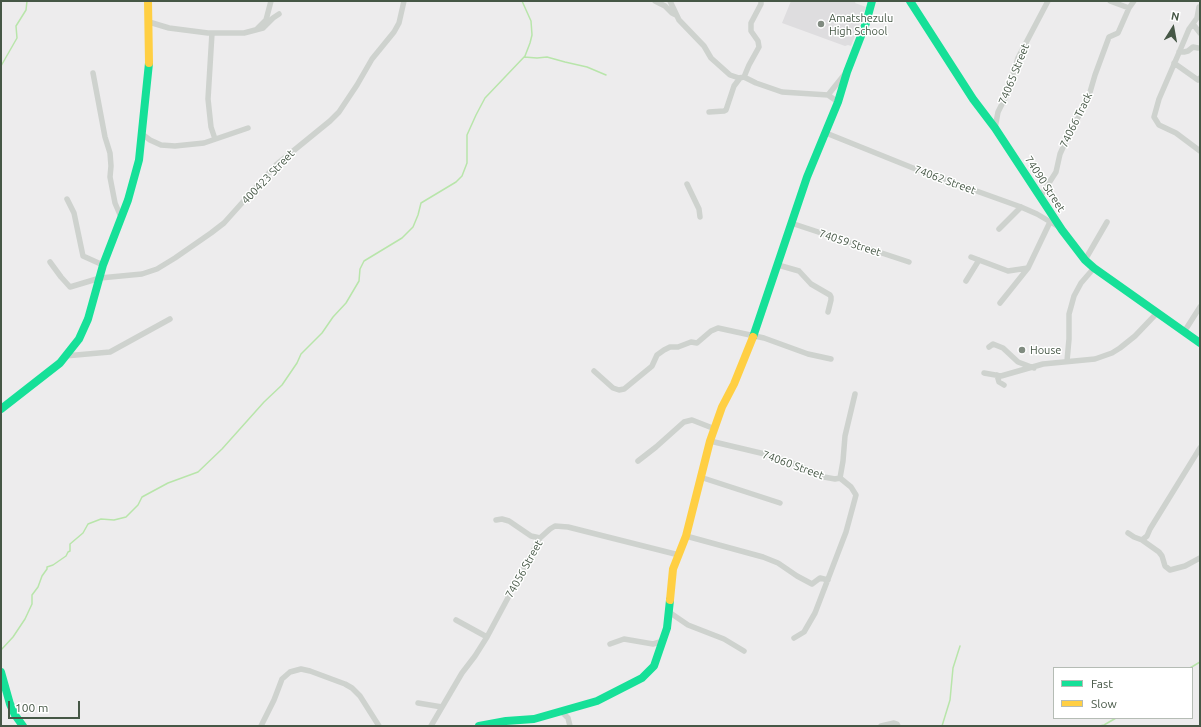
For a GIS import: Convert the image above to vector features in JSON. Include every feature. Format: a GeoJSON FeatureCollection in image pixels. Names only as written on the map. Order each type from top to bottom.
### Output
{"type":"FeatureCollection","features":[{"type":"Feature","properties":{"kind":"street"},"geometry":{"type":"LineString","coordinates":[[1,409],[36,382],[65,356],[79,339],[88,319],[103,265],[134,181],[139,160],[149,72],[148,1]]}},
{"type":"Feature","properties":{"kind":"street"},"geometry":{"type":"LineString","coordinates":[[255,30],[266,20],[271,1]]}},
{"type":"Feature","properties":{"kind":"street","name":"400423 Street"},"geometry":{"type":"LineString","coordinates":[[50,262],[70,287],[100,278],[142,274],[157,269],[175,258],[224,223],[276,165],[339,112],[372,59],[394,32],[399,23],[404,1]]}},
{"type":"Feature","properties":{"kind":"street"},"geometry":{"type":"LineString","coordinates":[[655,1],[665,6],[676,15],[704,46],[710,58],[730,75],[742,77],[782,92],[828,95],[838,102]]}},
{"type":"Feature","properties":{"kind":"street"},"geometry":{"type":"LineString","coordinates":[[670,1],[676,15]]}},
{"type":"Feature","properties":{"kind":"street"},"geometry":{"type":"LineString","coordinates":[[709,112],[726,110],[734,86],[742,77],[759,47],[758,41],[751,31],[751,23],[758,12],[761,1]]}},
{"type":"Feature","properties":{"kind":"street"},"geometry":{"type":"LineString","coordinates":[[479,726],[506,721],[532,723],[561,711],[597,701],[642,678],[654,666],[667,628],[670,580],[686,536],[710,440],[722,407],[734,384],[753,337],[807,177],[838,102],[847,72],[866,23],[872,1]]}},
{"type":"Feature","properties":{"kind":"street","name":"74065 Street"},"geometry":{"type":"LineString","coordinates":[[995,128],[998,112],[1006,96],[1018,58],[1048,1]]}},
{"type":"Feature","properties":{"kind":"street"},"geometry":{"type":"LineString","coordinates":[[1110,1],[1128,8]]}},
{"type":"Feature","properties":{"kind":"street","name":"74066 Track"},"geometry":{"type":"LineString","coordinates":[[1040,196],[1056,172],[1060,154],[1088,99],[1109,37],[1118,33],[1128,8],[1134,1]]}},
{"type":"Feature","properties":{"kind":"street","name":"74090 Street"},"geometry":{"type":"LineString","coordinates":[[914,3],[973,99],[995,128],[1062,230],[1085,260],[1094,268],[1200,343]]}},
{"type":"Feature","properties":{"kind":"street"},"geometry":{"type":"LineString","coordinates":[[1199,8],[1197,18],[1174,63],[1156,107],[1154,117],[1158,125],[1176,133],[1200,151]]}},
{"type":"Feature","properties":{"kind":"street"},"geometry":{"type":"LineString","coordinates":[[149,22],[169,28],[212,33],[244,33],[264,28],[279,14]]}},
{"type":"Feature","properties":{"kind":"street"},"geometry":{"type":"LineString","coordinates":[[1193,24],[1200,33]]}},
{"type":"Feature","properties":{"kind":"street"},"geometry":{"type":"LineString","coordinates":[[212,33],[208,99],[211,127],[216,139]]}},
{"type":"Feature","properties":{"kind":"street"},"geometry":{"type":"LineString","coordinates":[[1179,52],[1188,51],[1193,47],[1198,48]]}},
{"type":"Feature","properties":{"kind":"street"},"geometry":{"type":"LineString","coordinates":[[1174,63],[1198,80],[1200,78]]}},
{"type":"Feature","properties":{"kind":"street"},"geometry":{"type":"LineString","coordinates":[[828,95],[847,72]]}},
{"type":"Feature","properties":{"kind":"street"},"geometry":{"type":"LineString","coordinates":[[93,73],[105,137],[110,153],[110,177],[115,203],[121,217]]}},
{"type":"Feature","properties":{"kind":"street"},"geometry":{"type":"LineString","coordinates":[[142,134],[155,143],[166,146],[189,145],[204,143],[248,128]]}},
{"type":"Feature","properties":{"kind":"street","name":"74062 Street"},"geometry":{"type":"LineString","coordinates":[[826,133],[918,170],[1021,207],[1037,214],[1060,227],[1062,230]]}},
{"type":"Feature","properties":{"kind":"street"},"geometry":{"type":"LineString","coordinates":[[687,184],[699,209],[700,217]]}},
{"type":"Feature","properties":{"kind":"street"},"geometry":{"type":"LineString","coordinates":[[67,199],[74,213],[83,256],[103,265]]}},
{"type":"Feature","properties":{"kind":"street"},"geometry":{"type":"LineString","coordinates":[[999,229],[1021,207]]}},
{"type":"Feature","properties":{"kind":"street"},"geometry":{"type":"LineString","coordinates":[[1037,214],[1048,209]]}},
{"type":"Feature","properties":{"kind":"street"},"geometry":{"type":"LineString","coordinates":[[1000,303],[1028,268],[1050,222]]}},
{"type":"Feature","properties":{"kind":"street"},"geometry":{"type":"LineString","coordinates":[[1085,260],[1107,222]]}},
{"type":"Feature","properties":{"kind":"street","name":"74059 Street"},"geometry":{"type":"LineString","coordinates":[[791,223],[909,262]]}},
{"type":"Feature","properties":{"kind":"street"},"geometry":{"type":"LineString","coordinates":[[971,257],[1008,271],[1028,268]]}},
{"type":"Feature","properties":{"kind":"street"},"geometry":{"type":"LineString","coordinates":[[966,281],[979,260]]}},
{"type":"Feature","properties":{"kind":"street"},"geometry":{"type":"LineString","coordinates":[[778,264],[799,271],[811,284],[830,295],[831,300],[828,312]]}},
{"type":"Feature","properties":{"kind":"street"},"geometry":{"type":"LineString","coordinates":[[1067,361],[1069,314],[1074,296],[1081,283],[1094,268]]}},
{"type":"Feature","properties":{"kind":"street"},"geometry":{"type":"LineString","coordinates":[[1184,332],[1200,307]]}},
{"type":"Feature","properties":{"kind":"street"},"geometry":{"type":"LineString","coordinates":[[984,373],[997,375],[1034,368],[1043,364],[1095,359],[1112,353],[1135,336],[1157,313]]}},
{"type":"Feature","properties":{"kind":"street"},"geometry":{"type":"LineString","coordinates":[[65,356],[110,352],[170,319]]}},
{"type":"Feature","properties":{"kind":"street"},"geometry":{"type":"LineString","coordinates":[[594,371],[612,388],[619,390],[624,389],[652,366],[657,355],[670,347],[678,347],[691,342],[696,343],[711,331],[718,328],[753,337],[764,338],[808,354],[831,359]]}},
{"type":"Feature","properties":{"kind":"street"},"geometry":{"type":"LineString","coordinates":[[990,345],[1003,348],[1018,362],[1034,368]]}},
{"type":"Feature","properties":{"kind":"street"},"geometry":{"type":"LineString","coordinates":[[997,375],[999,382],[1004,385]]}},
{"type":"Feature","properties":{"kind":"street","name":"74060 Street"},"geometry":{"type":"LineString","coordinates":[[710,440],[769,455],[795,464],[824,477],[835,479],[840,478],[845,436],[855,394]]}},
{"type":"Feature","properties":{"kind":"street"},"geometry":{"type":"LineString","coordinates":[[638,461],[688,420],[699,422],[715,429]]}},
{"type":"Feature","properties":{"kind":"street"},"geometry":{"type":"LineString","coordinates":[[1142,540],[1147,536],[1200,448]]}},
{"type":"Feature","properties":{"kind":"street"},"geometry":{"type":"LineString","coordinates":[[700,477],[780,503]]}},
{"type":"Feature","properties":{"kind":"street"},"geometry":{"type":"LineString","coordinates":[[794,638],[804,632],[817,609],[846,532],[856,495],[851,487],[840,478]]}},
{"type":"Feature","properties":{"kind":"street"},"geometry":{"type":"LineString","coordinates":[[496,520],[509,521],[531,536],[540,538]]}},
{"type":"Feature","properties":{"kind":"street","name":"74056 Street"},"geometry":{"type":"LineString","coordinates":[[431,726],[462,673],[487,637],[540,538],[550,529],[555,526],[560,526],[679,555]]}},
{"type":"Feature","properties":{"kind":"street"},"geometry":{"type":"LineString","coordinates":[[1128,532],[1159,552],[1170,570],[1192,563],[1200,558]]}},
{"type":"Feature","properties":{"kind":"street"},"geometry":{"type":"LineString","coordinates":[[686,536],[763,556],[778,563],[812,584],[820,578],[828,580]]}},
{"type":"Feature","properties":{"kind":"street"},"geometry":{"type":"LineString","coordinates":[[669,612],[688,625],[724,639],[744,651]]}},
{"type":"Feature","properties":{"kind":"street"},"geometry":{"type":"LineString","coordinates":[[456,620],[487,637]]}},
{"type":"Feature","properties":{"kind":"street"},"geometry":{"type":"LineString","coordinates":[[610,644],[624,639],[653,644],[660,642],[663,639]]}},
{"type":"Feature","properties":{"kind":"street"},"geometry":{"type":"LineString","coordinates":[[261,726],[274,700],[282,678],[290,672],[301,669],[345,684],[352,688],[360,696],[379,726]]}},
{"type":"Feature","properties":{"kind":"street"},"geometry":{"type":"LineString","coordinates":[[1,672],[10,704],[15,715],[23,726]]}},
{"type":"Feature","properties":{"kind":"street"},"geometry":{"type":"LineString","coordinates":[[418,703],[442,707]]}},
{"type":"Feature","properties":{"kind":"street"},"geometry":{"type":"LineString","coordinates":[[561,711],[568,718],[570,726]]}},
{"type":"Feature","properties":{"kind":"street"},"geometry":{"type":"LineString","coordinates":[[881,726],[894,723],[898,726]]}},
{"type":"Feature","properties":{"kind":"shaded area","name":"Amatshezulu High School"},"geometry":{"type":"Polygon","coordinates":[[[791,1],[856,1],[855,3],[866,7],[851,46],[845,46],[782,23],[791,1]]]}},
{"type":"Feature","properties":{"kind":"waterway"},"geometry":{"type":"LineString","coordinates":[[1,66],[17,38],[16,26],[26,10],[27,1]]}},
{"type":"Feature","properties":{"kind":"waterway"},"geometry":{"type":"LineString","coordinates":[[1,650],[13,637],[25,619],[32,604],[32,595],[38,587],[47,567],[53,565],[66,556],[70,551],[70,544],[83,533],[88,524],[101,519],[114,520],[126,517],[138,505],[142,497],[168,483],[198,472],[222,449],[264,402],[282,385],[297,363],[301,354],[322,333],[333,317],[346,303],[359,281],[360,269],[364,261],[402,238],[413,227],[421,203],[456,182],[462,176],[467,163],[467,135],[476,115],[485,98],[525,56],[530,43],[532,35],[531,21],[522,1]]}},
{"type":"Feature","properties":{"kind":"waterway"},"geometry":{"type":"LineString","coordinates":[[524,57],[547,57],[587,67],[606,75]]}},
{"type":"Feature","properties":{"kind":"waterway"},"geometry":{"type":"LineString","coordinates":[[942,726],[950,700],[953,668],[960,646]]}},
{"type":"Feature","properties":{"kind":"waterway"},"geometry":{"type":"LineString","coordinates":[[1192,667],[1200,662]]}},
{"type":"Feature","properties":{"kind":"waterway"},"geometry":{"type":"LineString","coordinates":[[1099,726],[1114,719]]}},
{"type":"Feature","properties":{"kind":"traffic: fast"},"geometry":{"type":"LineString","coordinates":[[753,337],[807,177],[838,102],[847,72],[866,23],[872,1]]}},
{"type":"Feature","properties":{"kind":"traffic: fast"},"geometry":{"type":"LineString","coordinates":[[910,1],[973,99],[995,128],[1062,230],[1085,260],[1094,268],[1200,343]]}},
{"type":"Feature","properties":{"kind":"traffic: fast"},"geometry":{"type":"LineString","coordinates":[[1,409],[60,363],[79,339],[88,319],[103,265],[128,200],[139,160],[149,63]]}},
{"type":"Feature","properties":{"kind":"traffic: fast"},"geometry":{"type":"LineString","coordinates":[[479,726],[506,721],[534,719],[597,701],[642,678],[654,666],[667,628],[670,600]]}},
{"type":"Feature","properties":{"kind":"traffic: fast"},"geometry":{"type":"LineString","coordinates":[[1,672],[10,704],[15,715],[23,726]]}},
{"type":"Feature","properties":{"kind":"traffic: slow"},"geometry":{"type":"LineString","coordinates":[[148,1],[149,63]]}},
{"type":"Feature","properties":{"kind":"traffic: slow"},"geometry":{"type":"LineString","coordinates":[[670,600],[673,569],[686,536],[710,441],[722,407],[734,384],[753,337]]}},
{"type":"Feature","properties":{"kind":"place","name":"Amatshezulu High School"},"geometry":{"type":"Point","coordinates":[821,24]}},
{"type":"Feature","properties":{"kind":"place","name":"House"},"geometry":{"type":"Point","coordinates":[1022,350]}}]}
